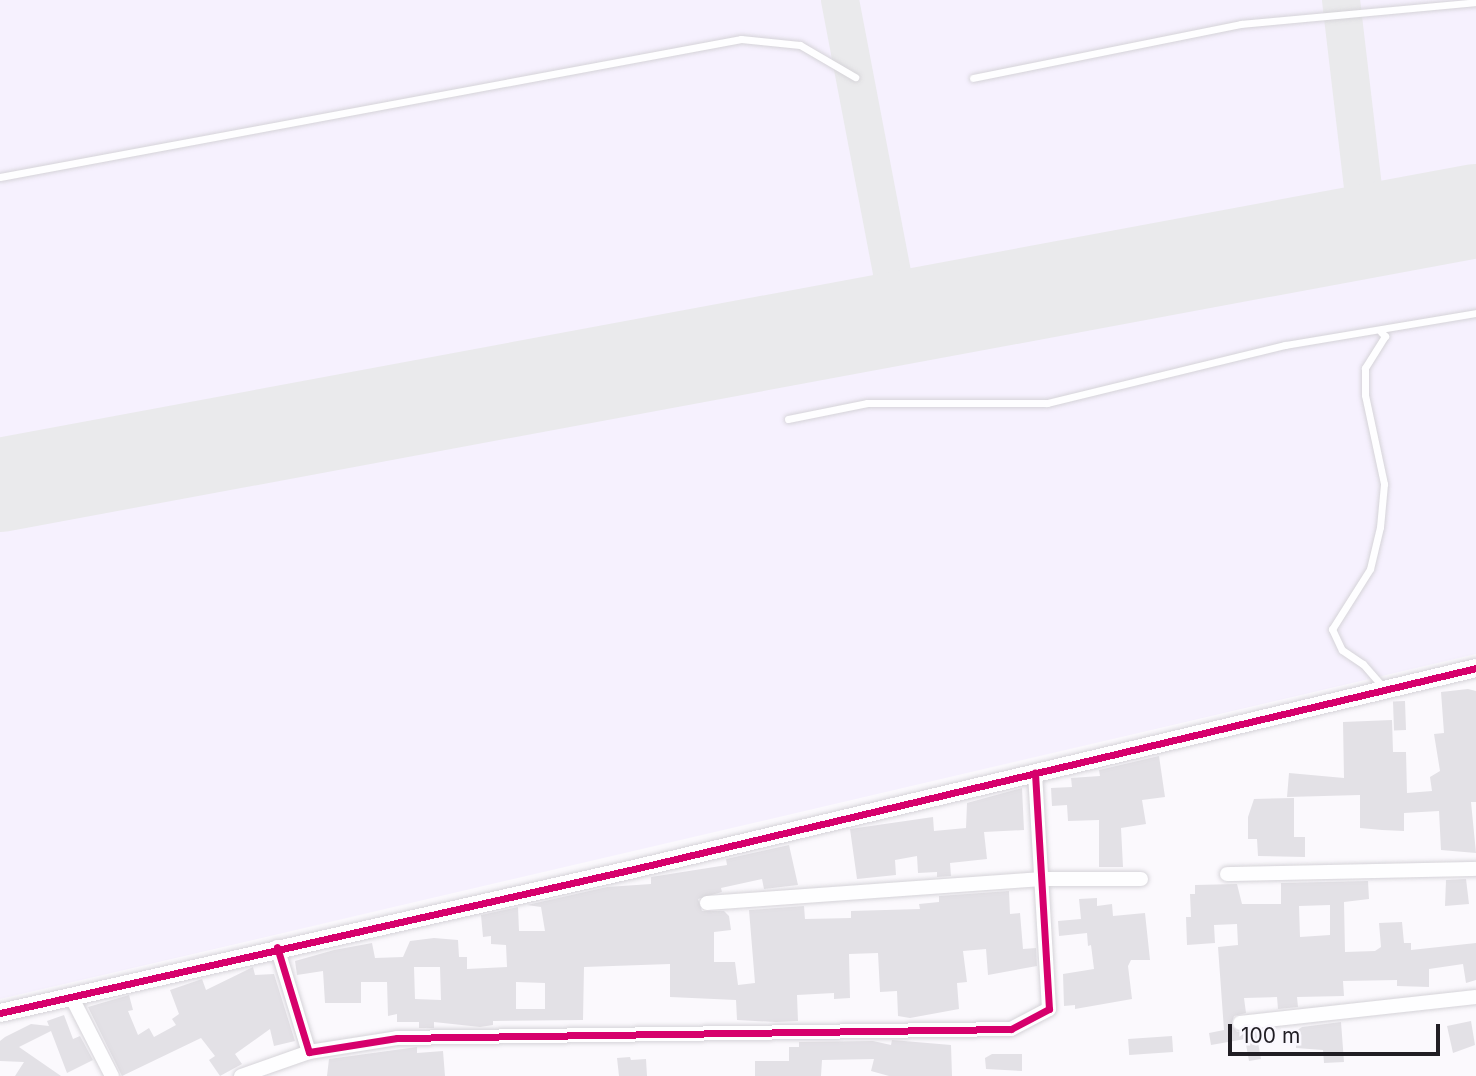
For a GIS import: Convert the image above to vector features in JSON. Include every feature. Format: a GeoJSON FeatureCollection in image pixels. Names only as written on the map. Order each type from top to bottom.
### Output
{"type":"FeatureCollection","features":[{"type":"Feature","properties":{"kind":"street"},"geometry":{"type":"LineString","coordinates":[[0,1013],[277,947],[638,867],[1476,668]]}},
{"type":"Feature","properties":{"kind":"street"},"geometry":{"type":"LineString","coordinates":[[241,1076],[309,1052],[397,1038],[1011,1029],[1049,1009],[1035,772]]}},
{"type":"Feature","properties":{"kind":"street"},"geometry":{"type":"LineString","coordinates":[[1227,874],[1476,869]]}},
{"type":"Feature","properties":{"kind":"street"},"geometry":{"type":"LineString","coordinates":[[707,903],[1042,879],[1141,879]]}},
{"type":"Feature","properties":{"kind":"street"},"geometry":{"type":"LineString","coordinates":[[277,947],[309,1052]]}},
{"type":"Feature","properties":{"kind":"street"},"geometry":{"type":"LineString","coordinates":[[71,996],[113,1076]]}},
{"type":"Feature","properties":{"kind":"street"},"geometry":{"type":"LineString","coordinates":[[1240,1023],[1476,997]]}},
{"type":"Feature","properties":{"kind":"lane"},"geometry":{"type":"LineString","coordinates":[[973,78],[1241,24],[1476,2]]}},
{"type":"Feature","properties":{"kind":"lane"},"geometry":{"type":"LineString","coordinates":[[0,177],[741,39],[800,45],[855,77]]}},
{"type":"Feature","properties":{"kind":"lane"},"geometry":{"type":"LineString","coordinates":[[788,419],[867,403],[1047,403],[1206,362],[1476,313]]}},
{"type":"Feature","properties":{"kind":"lane"},"geometry":{"type":"LineString","coordinates":[[1381,332],[1385,336],[1365,368],[1365,395],[1384,484],[1380,527],[1370,569],[1332,629],[1342,650],[1363,664],[1385,689]]}},
{"type":"Feature","properties":{"kind":"shaded area"},"geometry":{"type":"Polygon","coordinates":[[[0,0],[1476,0],[1476,654],[0,999],[0,0]]]}},
{"type":"Feature","properties":{"kind":"building"},"geometry":{"type":"Polygon","coordinates":[[[1468,689],[1476,691],[1476,802],[1471,802],[1476,853],[1441,850],[1439,811],[1404,813],[1404,831],[1360,828],[1360,795],[1287,797],[1289,773],[1344,778],[1343,722],[1392,720],[1393,752],[1406,752],[1407,793],[1432,791],[1430,777],[1440,771],[1434,734],[1444,733],[1441,692],[1468,689]]]}},
{"type":"Feature","properties":{"kind":"building"},"geometry":{"type":"Polygon","coordinates":[[[1393,701],[1405,701],[1406,730],[1394,730],[1393,701]]]}},
{"type":"Feature","properties":{"kind":"building"},"geometry":{"type":"Polygon","coordinates":[[[1159,756],[1165,797],[1142,800],[1146,824],[1121,828],[1123,867],[1099,867],[1099,820],[1068,821],[1067,805],[1052,806],[1051,788],[1072,787],[1071,778],[1100,776],[1099,770],[1159,756]]]}},
{"type":"Feature","properties":{"kind":"building"},"geometry":{"type":"Polygon","coordinates":[[[1022,788],[1024,830],[984,832],[987,859],[950,863],[951,876],[937,877],[937,872],[918,873],[917,856],[895,860],[896,875],[857,879],[850,829],[933,817],[934,831],[966,828],[967,803],[1022,788]]]}},
{"type":"Feature","properties":{"kind":"building"},"geometry":{"type":"Polygon","coordinates":[[[1294,798],[1294,837],[1305,837],[1305,857],[1258,856],[1257,839],[1248,839],[1248,817],[1254,799],[1294,798]]]}},
{"type":"Feature","properties":{"kind":"building"},"geometry":{"type":"Polygon","coordinates":[[[789,845],[798,885],[764,889],[762,879],[721,888],[722,892],[698,899],[702,911],[724,911],[729,916],[731,930],[714,932],[714,962],[735,962],[738,985],[755,983],[749,910],[804,906],[805,919],[851,918],[851,911],[920,909],[919,904],[939,902],[939,896],[1009,891],[1010,914],[1020,913],[1023,949],[1036,948],[1037,966],[988,975],[986,949],[963,951],[967,982],[957,983],[959,1009],[910,1018],[898,1016],[897,991],[880,992],[878,953],[849,954],[850,998],[834,999],[834,993],[797,995],[798,1021],[776,1022],[737,1020],[736,1000],[670,997],[670,964],[584,967],[583,1020],[493,1021],[493,1025],[480,1027],[434,1022],[434,1028],[419,1028],[419,1022],[397,1022],[397,1014],[388,1016],[387,982],[361,982],[361,1003],[325,1003],[323,971],[297,975],[295,961],[334,950],[372,943],[375,958],[403,957],[410,941],[434,938],[458,940],[459,957],[467,957],[467,969],[507,967],[506,945],[491,944],[491,936],[483,937],[481,915],[518,907],[519,931],[545,931],[541,907],[527,905],[607,887],[651,884],[651,877],[727,865],[726,859],[789,845]],[[414,967],[415,999],[441,1000],[440,967],[414,967]],[[516,982],[516,1009],[545,1009],[545,983],[516,982]]]}},
{"type":"Feature","properties":{"kind":"building"},"geometry":{"type":"Polygon","coordinates":[[[1466,879],[1469,904],[1445,906],[1446,880],[1466,879]]]}},
{"type":"Feature","properties":{"kind":"building"},"geometry":{"type":"Polygon","coordinates":[[[1368,881],[1369,899],[1344,902],[1345,952],[1375,951],[1381,947],[1379,923],[1402,922],[1404,943],[1411,943],[1411,950],[1476,943],[1476,980],[1466,983],[1463,964],[1429,969],[1429,987],[1397,986],[1397,980],[1343,981],[1344,996],[1297,997],[1298,1007],[1278,1009],[1277,997],[1244,998],[1246,1013],[1234,1016],[1231,1025],[1237,1032],[1256,1031],[1261,1059],[1249,1061],[1245,1039],[1211,1045],[1209,1033],[1224,1030],[1218,947],[1238,945],[1237,924],[1214,925],[1215,943],[1187,945],[1186,917],[1191,917],[1190,894],[1195,894],[1195,885],[1237,884],[1242,904],[1281,904],[1281,883],[1368,881]],[[1330,905],[1299,906],[1300,937],[1330,935],[1330,905]]]}},
{"type":"Feature","properties":{"kind":"building"},"geometry":{"type":"Polygon","coordinates":[[[1097,898],[1097,906],[1112,904],[1113,916],[1145,913],[1150,960],[1131,960],[1128,966],[1132,999],[1075,1009],[1075,1005],[1064,1006],[1063,974],[1094,969],[1091,945],[1088,946],[1087,933],[1059,936],[1058,921],[1081,919],[1079,899],[1097,898]]]}},
{"type":"Feature","properties":{"kind":"building"},"geometry":{"type":"Polygon","coordinates":[[[253,967],[255,975],[274,974],[295,1041],[274,1046],[270,1029],[235,1054],[242,1064],[220,1076],[209,1060],[215,1056],[201,1038],[122,1076],[88,1007],[129,995],[133,1010],[128,1011],[138,1035],[149,1028],[154,1037],[176,1025],[172,1019],[179,1014],[170,990],[202,979],[206,990],[253,967]]]}},
{"type":"Feature","properties":{"kind":"building"},"geometry":{"type":"Polygon","coordinates":[[[64,1015],[73,1039],[80,1036],[93,1060],[67,1073],[51,1031],[19,1047],[61,1076],[15,1076],[24,1062],[0,1061],[0,1041],[5,1037],[31,1024],[49,1026],[47,1021],[64,1015]]]}},
{"type":"Feature","properties":{"kind":"building"},"geometry":{"type":"Polygon","coordinates":[[[1471,1021],[1475,1045],[1453,1053],[1447,1026],[1471,1021]]]}},
{"type":"Feature","properties":{"kind":"building"},"geometry":{"type":"Polygon","coordinates":[[[1341,1022],[1344,1062],[1324,1063],[1323,1050],[1296,1048],[1296,1031],[1302,1027],[1341,1022]]]}},
{"type":"Feature","properties":{"kind":"building"},"geometry":{"type":"Polygon","coordinates":[[[1172,1036],[1173,1052],[1129,1055],[1128,1039],[1172,1036]]]}},
{"type":"Feature","properties":{"kind":"building"},"geometry":{"type":"Polygon","coordinates":[[[892,1040],[951,1045],[952,1076],[889,1076],[871,1071],[874,1059],[822,1060],[821,1076],[755,1076],[755,1061],[789,1061],[789,1047],[799,1047],[799,1042],[873,1041],[891,1045],[892,1040]]]}},
{"type":"Feature","properties":{"kind":"building"},"geometry":{"type":"Polygon","coordinates":[[[417,1047],[417,1053],[443,1051],[445,1076],[327,1076],[329,1059],[417,1047]]]}},
{"type":"Feature","properties":{"kind":"building"},"geometry":{"type":"Polygon","coordinates":[[[992,1054],[1022,1054],[1022,1071],[986,1069],[985,1058],[992,1054]]]}},
{"type":"Feature","properties":{"kind":"building"},"geometry":{"type":"Polygon","coordinates":[[[630,1057],[631,1060],[646,1059],[647,1076],[619,1076],[617,1058],[630,1057]]]}},
{"type":"Feature","properties":{"kind":"taxiway"},"geometry":{"type":"LineString","coordinates":[[840,0],[901,319]]}},
{"type":"Feature","properties":{"kind":"taxiway"},"geometry":{"type":"LineString","coordinates":[[1341,0],[1368,230]]}},
{"type":"Feature","properties":{"kind":"runway"},"geometry":{"type":"LineString","coordinates":[[0,485],[1476,211]]}},
{"type":"Feature","properties":{"kind":"cycle path"},"geometry":{"type":"LineString","coordinates":[[0,1013],[638,868],[1476,668]]}},
{"type":"Feature","properties":{"kind":"cycle path"},"geometry":{"type":"LineString","coordinates":[[277,947],[309,1052],[397,1038],[1011,1029],[1049,1009],[1035,772]]}}]}
